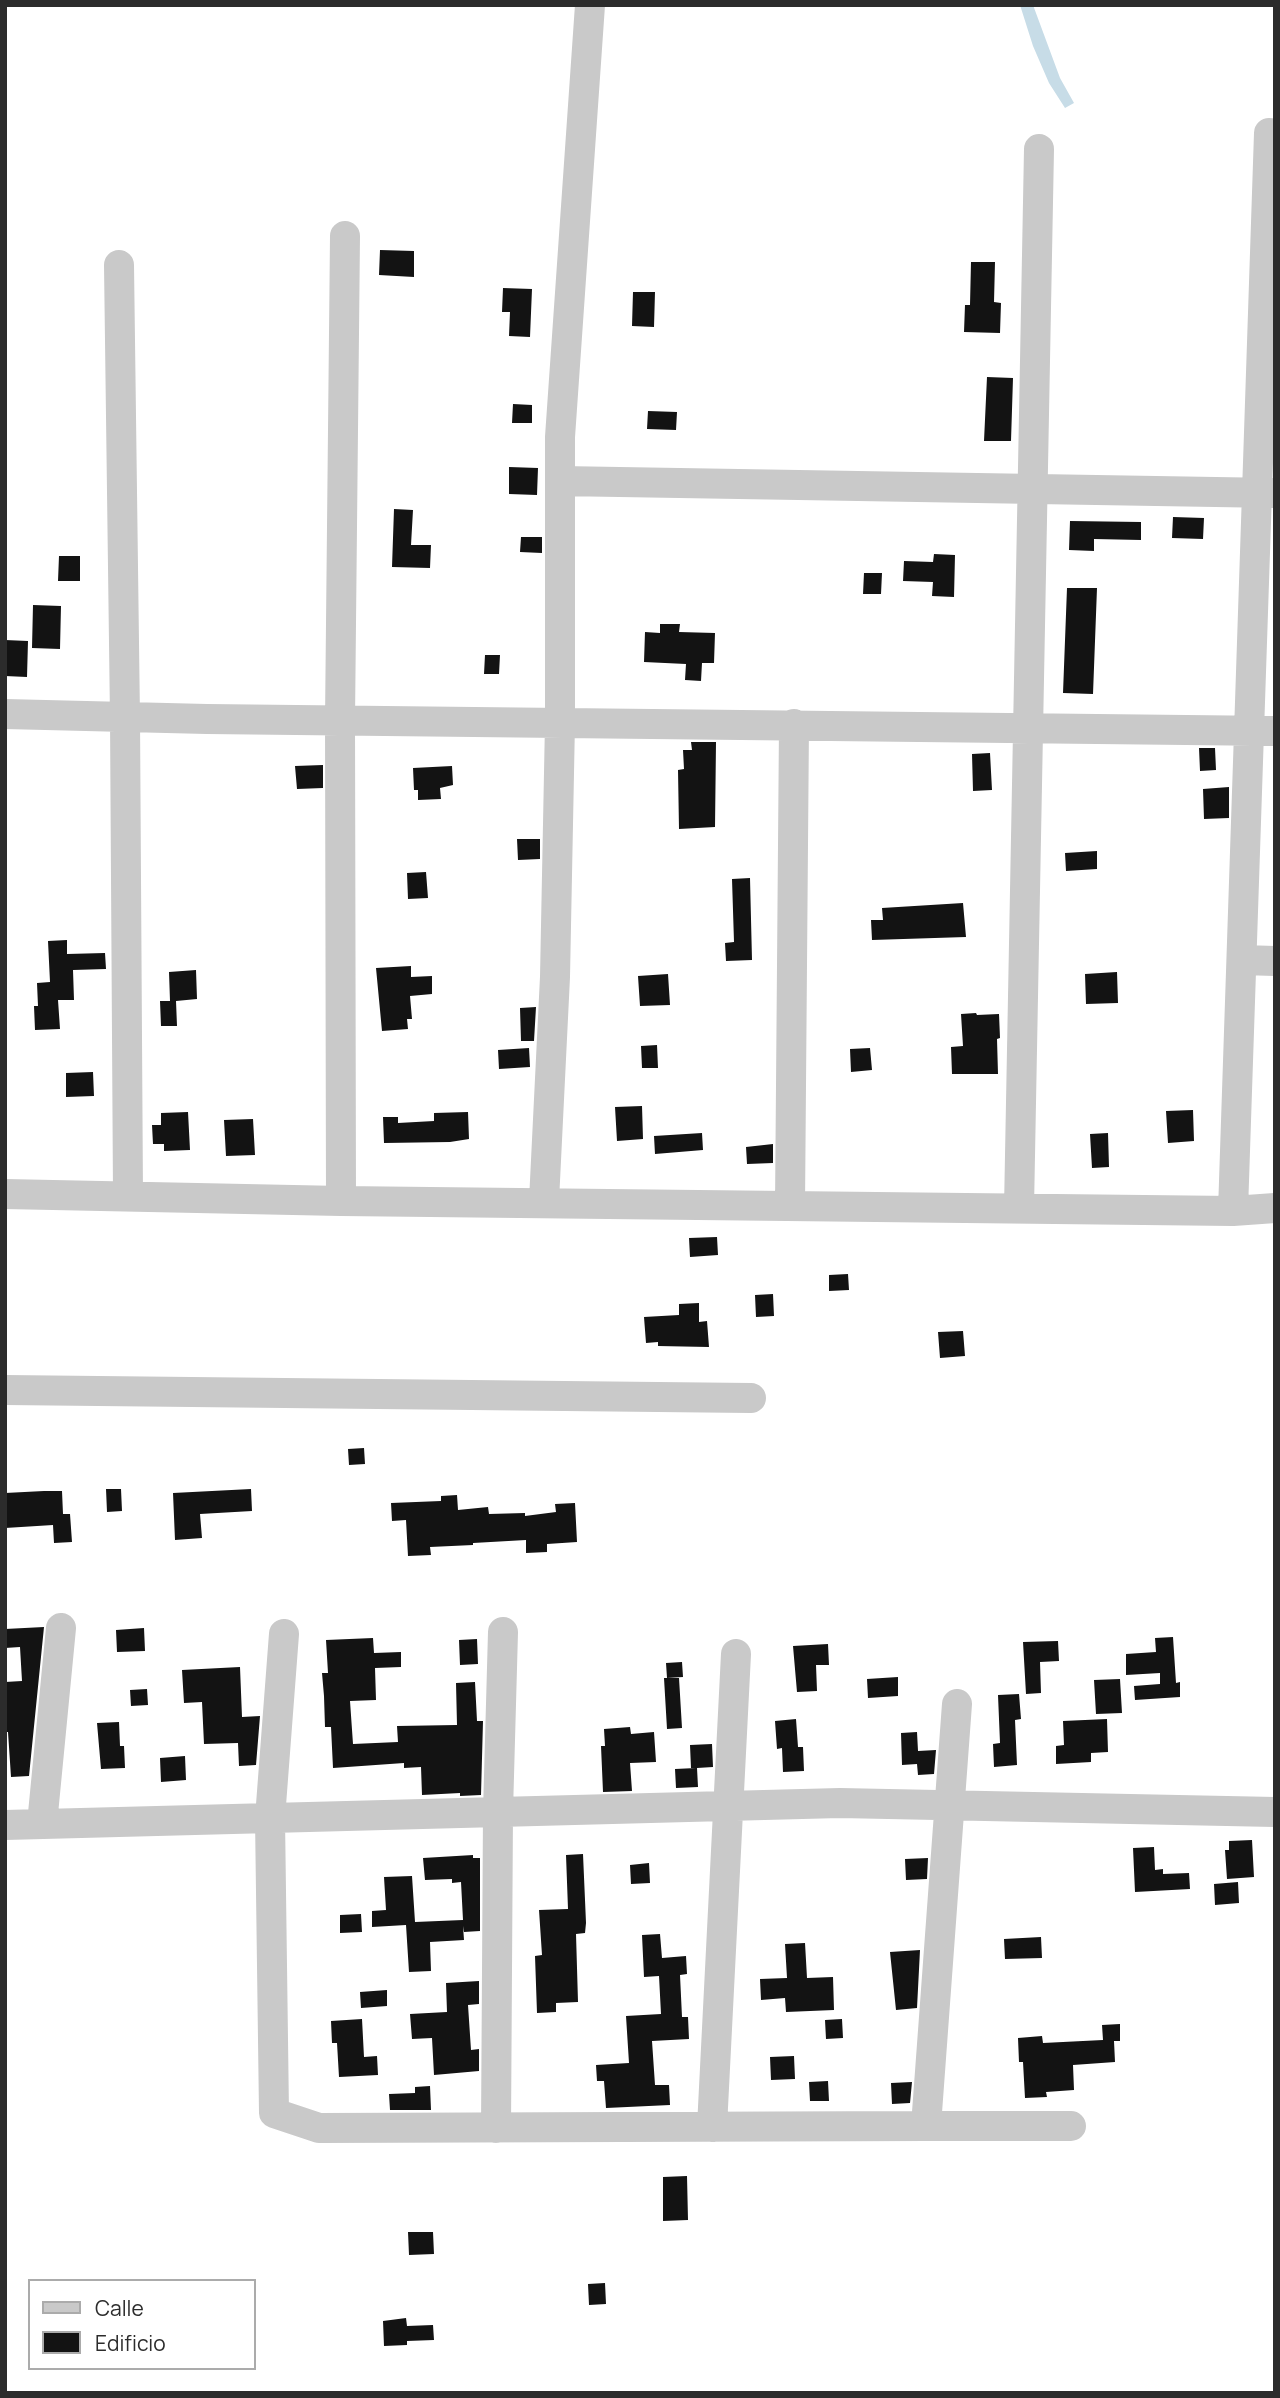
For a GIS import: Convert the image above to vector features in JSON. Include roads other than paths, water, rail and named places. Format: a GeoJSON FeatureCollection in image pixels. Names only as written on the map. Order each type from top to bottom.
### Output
{"type":"FeatureCollection","features":[{"type":"Feature","properties":{"kind":"street"},"geometry":{"type":"LineString","coordinates":[[544,1201],[555,977],[560,722],[560,437],[590,5]]}},
{"type":"Feature","properties":{"kind":"street"},"geometry":{"type":"LineString","coordinates":[[1233,1211],[1241,960],[1262,730],[1269,133]]}},
{"type":"Feature","properties":{"kind":"street"},"geometry":{"type":"LineString","coordinates":[[1019,1208],[1039,149]]}},
{"type":"Feature","properties":{"kind":"street"},"geometry":{"type":"LineString","coordinates":[[341,1201],[340,720],[345,236]]}},
{"type":"Feature","properties":{"kind":"street"},"geometry":{"type":"LineString","coordinates":[[119,265],[128,1195]]}},
{"type":"Feature","properties":{"kind":"street"},"geometry":{"type":"LineString","coordinates":[[560,481],[1266,493]]}},
{"type":"Feature","properties":{"kind":"street"},"geometry":{"type":"LineString","coordinates":[[5,714],[125,718],[1262,730]]}},
{"type":"Feature","properties":{"kind":"street"},"geometry":{"type":"LineString","coordinates":[[790,1205],[794,724]]}},
{"type":"Feature","properties":{"kind":"street"},"geometry":{"type":"LineString","coordinates":[[1241,960],[1275,961]]}},
{"type":"Feature","properties":{"kind":"street"},"geometry":{"type":"LineString","coordinates":[[5,1194],[341,1201],[544,1201],[1233,1211],[1275,1208]]}},
{"type":"Feature","properties":{"kind":"street"},"geometry":{"type":"LineString","coordinates":[[5,1390],[751,1398]]}},
{"type":"Feature","properties":{"kind":"street"},"geometry":{"type":"LineString","coordinates":[[42,1825],[61,1628]]}},
{"type":"Feature","properties":{"kind":"street"},"geometry":{"type":"LineString","coordinates":[[496,2127],[498,1812],[503,1632]]}},
{"type":"Feature","properties":{"kind":"street"},"geometry":{"type":"LineString","coordinates":[[284,1634],[270,1818],[274,2113],[319,2128],[1071,2126]]}},
{"type":"Feature","properties":{"kind":"street"},"geometry":{"type":"LineString","coordinates":[[712,2127],[736,1654]]}},
{"type":"Feature","properties":{"kind":"street"},"geometry":{"type":"LineString","coordinates":[[926,2126],[957,1704]]}},
{"type":"Feature","properties":{"kind":"street"},"geometry":{"type":"LineString","coordinates":[[5,1825],[840,1803],[1275,1812]]}},
{"type":"Feature","properties":{"kind":"water"},"geometry":{"type":"Polygon","coordinates":[[[1020,5],[1033,5],[1060,78],[1074,103],[1065,108],[1049,83],[1033,46],[1020,5]]]}}]}
